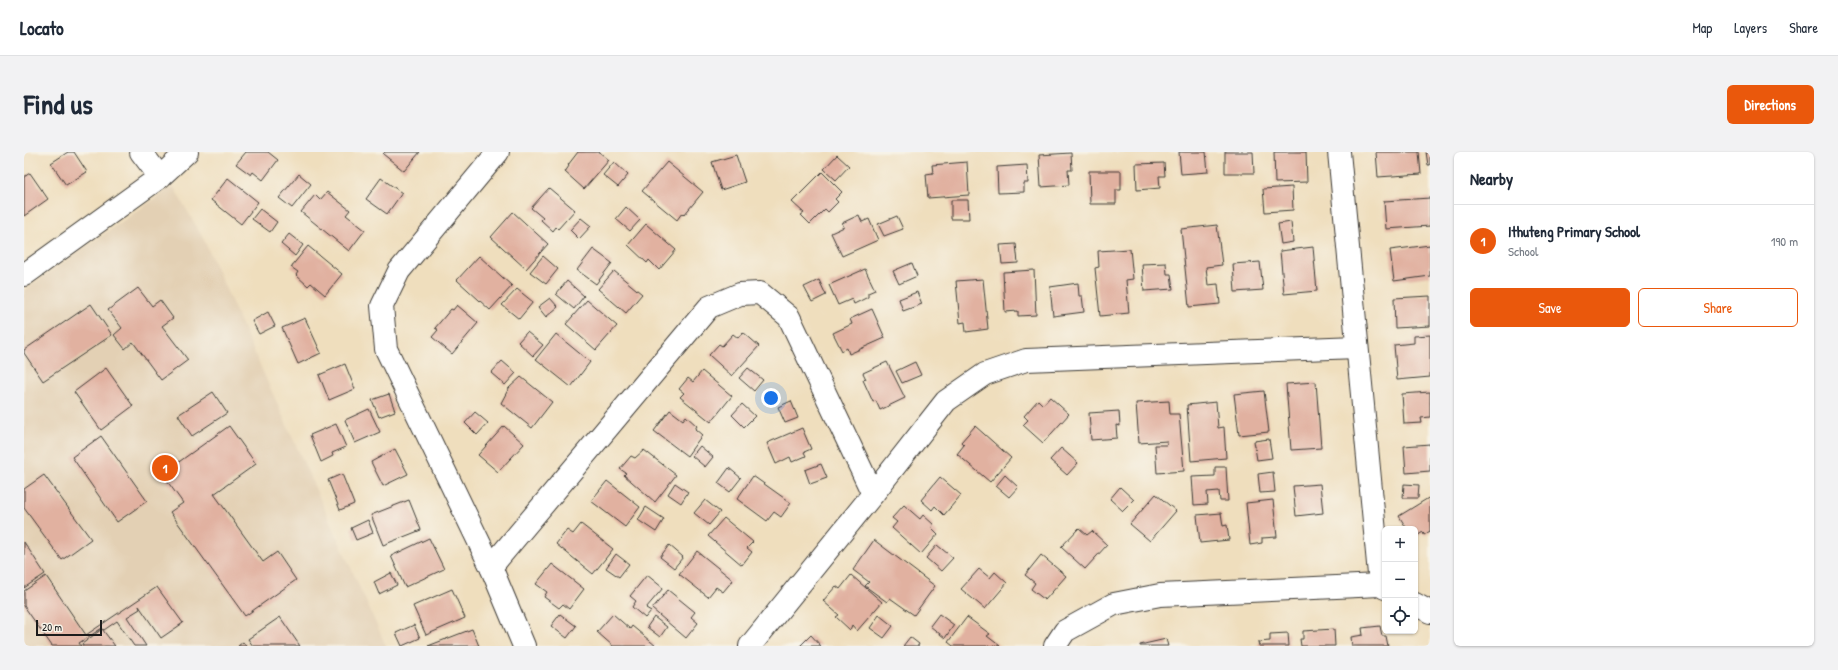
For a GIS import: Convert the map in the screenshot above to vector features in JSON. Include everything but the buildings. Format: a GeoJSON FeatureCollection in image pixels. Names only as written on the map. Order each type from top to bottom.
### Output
{"type":"FeatureCollection","features":[{"type":"Feature","properties":{"kind":"street"},"geometry":{"type":"LineString","coordinates":[[140,152],[160,177]]}},
{"type":"Feature","properties":{"kind":"street"},"geometry":{"type":"LineString","coordinates":[[24,275],[160,177],[187,152]]}},
{"type":"Feature","properties":{"kind":"street"},"geometry":{"type":"LineString","coordinates":[[498,152],[399,271],[382,306],[386,349],[491,567],[524,646]]}},
{"type":"Feature","properties":{"kind":"street"},"geometry":{"type":"LineString","coordinates":[[1055,646],[1065,631],[1114,604],[1160,595],[1382,586],[1357,347],[1339,152]]}},
{"type":"Feature","properties":{"kind":"street"},"geometry":{"type":"LineString","coordinates":[[491,567],[709,307],[740,294],[760,293],[789,317],[873,494]]}},
{"type":"Feature","properties":{"kind":"street"},"geometry":{"type":"LineString","coordinates":[[750,646],[946,401],[985,374],[1026,360],[1357,347]]}},
{"type":"Feature","properties":{"kind":"street"},"geometry":{"type":"LineString","coordinates":[[1418,606],[1430,612]]}},
{"type":"Feature","properties":{"kind":"shaded area"},"geometry":{"type":"Polygon","coordinates":[[[173,186],[203,238],[386,646],[24,646],[24,290],[173,186]]]}},
{"type":"Feature","properties":{"kind":"place","name":"Ithuteng Primary School"},"geometry":{"type":"Point","coordinates":[165,468]}}]}
